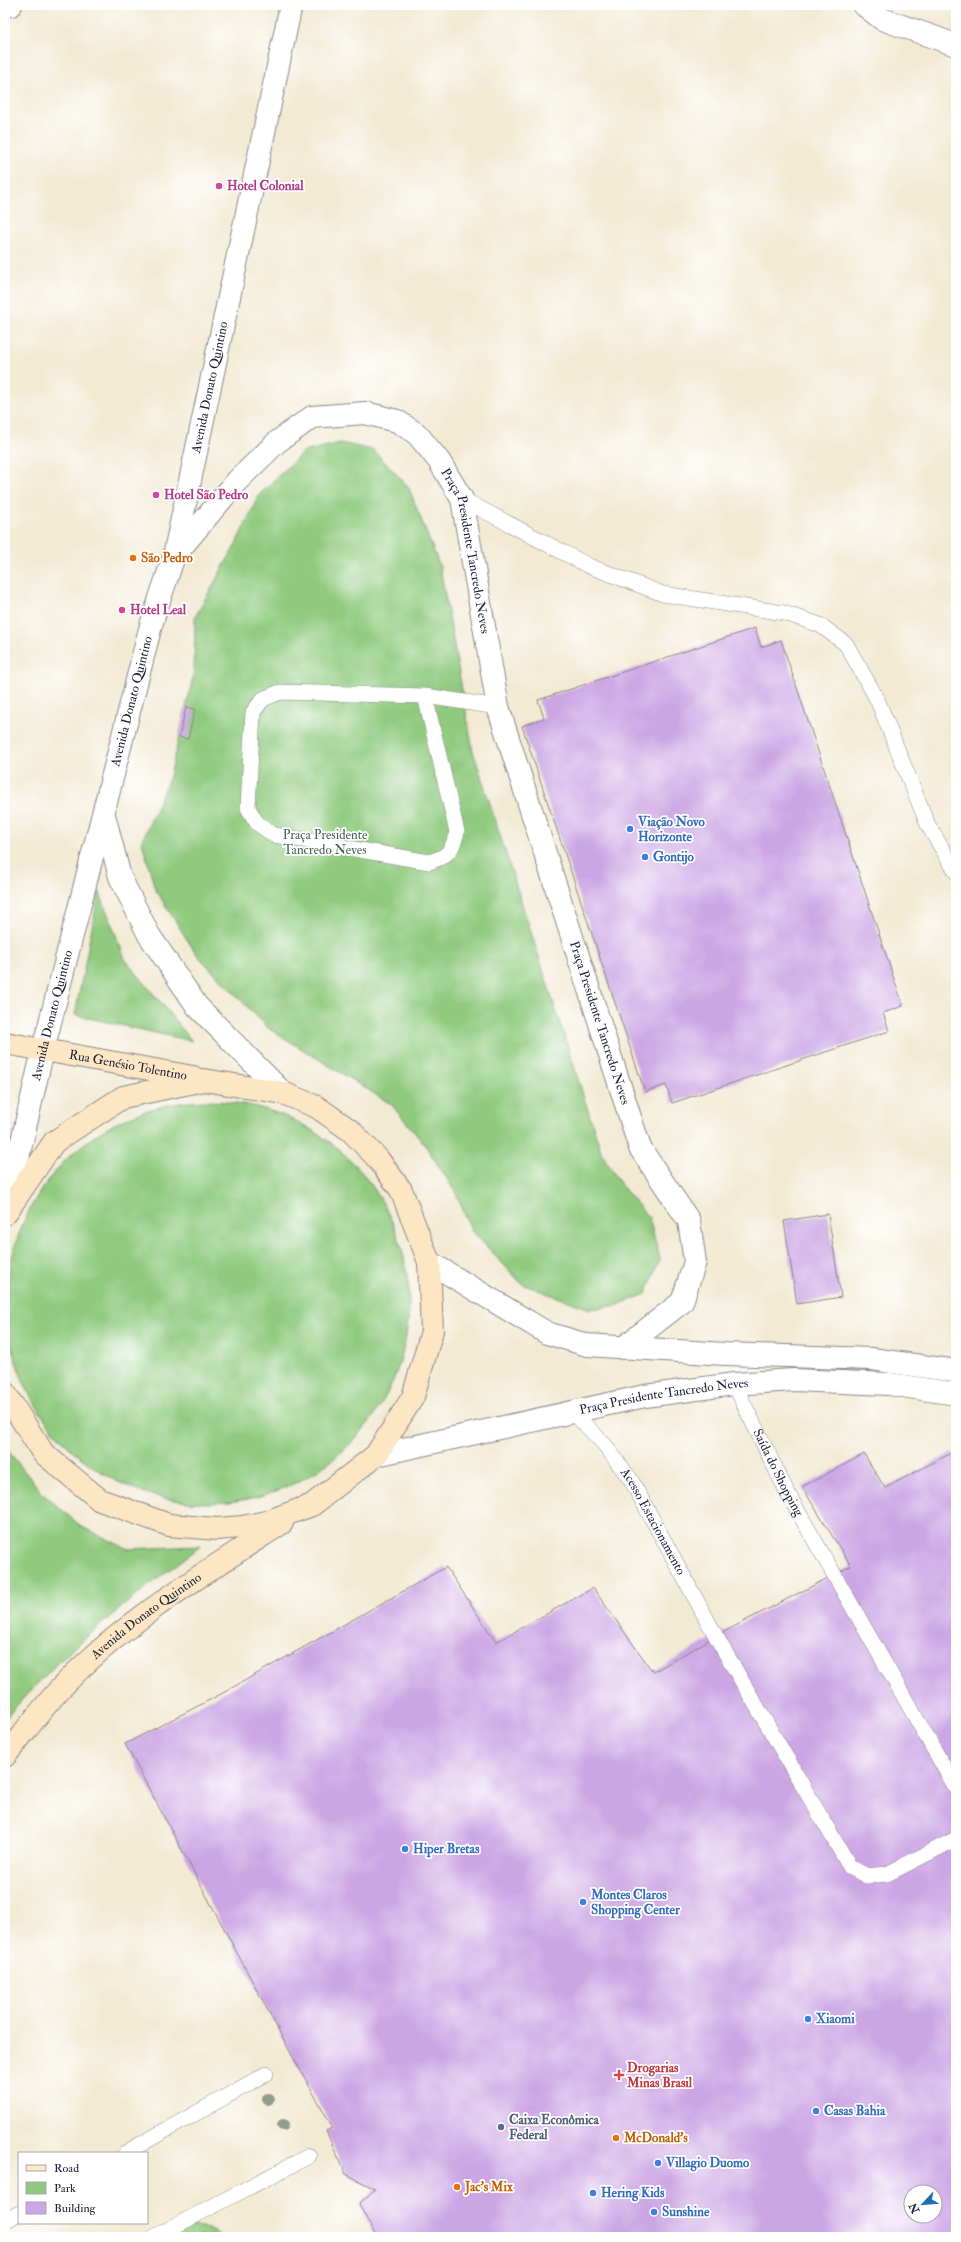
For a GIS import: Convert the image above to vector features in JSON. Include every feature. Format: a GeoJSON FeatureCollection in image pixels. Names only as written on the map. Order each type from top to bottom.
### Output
{"type":"FeatureCollection","features":[{"type":"Feature","properties":{"kind":"street"},"geometry":{"type":"LineString","coordinates":[[5,6],[11,5]]}},
{"type":"Feature","properties":{"kind":"street","name":"Avenida Donato Quintino"},"geometry":{"type":"LineString","coordinates":[[6,1212],[43,1050],[103,812],[151,625],[174,556],[291,5]]}},
{"type":"Feature","properties":{"kind":"street"},"geometry":{"type":"LineString","coordinates":[[864,5],[882,19],[956,45]]}},
{"type":"Feature","properties":{"kind":"street","name":"Praça Presidente Tancredo Neves"},"geometry":{"type":"LineString","coordinates":[[174,556],[237,480],[277,442],[312,417],[365,412],[397,421],[417,434],[439,461],[462,499],[498,707],[640,1148],[689,1221],[695,1262],[682,1302],[623,1348]]}},
{"type":"Feature","properties":{"kind":"street","name":"Praça Presidente Tancredo Neves"},"geometry":{"type":"LineString","coordinates":[[103,812],[120,877],[149,935],[197,1006],[284,1093]]}},
{"type":"Feature","properties":{"kind":"street","name":"Rua Genésio Tolentino"},"geometry":{"type":"LineString","coordinates":[[5,1043],[204,1080]]}},
{"type":"Feature","properties":{"kind":"street","name":"Praça Presidente Tancredo Neves"},"geometry":{"type":"LineString","coordinates":[[5,1393],[43,1453],[100,1500],[151,1520],[169,1525],[217,1529],[266,1522],[312,1505],[376,1455],[413,1397],[432,1331],[428,1262],[401,1190],[378,1158],[351,1131],[316,1107],[284,1093],[204,1080],[123,1097],[54,1142],[6,1212]]}},
{"type":"Feature","properties":{"kind":"street"},"geometry":{"type":"LineString","coordinates":[[428,1262],[547,1333],[587,1345],[725,1354],[872,1359],[956,1371]]}},
{"type":"Feature","properties":{"kind":"street","name":"Praça Presidente Tancredo Neves"},"geometry":{"type":"LineString","coordinates":[[376,1455],[574,1413],[645,1396],[734,1384],[793,1380],[882,1384],[956,1394]]}},
{"type":"Feature","properties":{"kind":"street","name":"Avenida Donato Quintino"},"geometry":{"type":"LineString","coordinates":[[5,1756],[59,1690],[102,1650],[175,1592],[312,1505]]}},
{"type":"Feature","properties":{"kind":"lane"},"geometry":{"type":"LineString","coordinates":[[462,499],[589,566],[663,594],[784,613],[820,625],[846,644],[877,699],[928,825],[956,872]]}},
{"type":"Feature","properties":{"kind":"lane"},"geometry":{"type":"LineString","coordinates":[[425,696],[457,832],[452,849],[441,858],[429,862],[274,835],[257,823],[248,808],[253,712],[263,699],[280,692],[425,696],[498,707]]}},
{"type":"Feature","properties":{"kind":"lane","name":"Saída do Shopping"},"geometry":{"type":"LineString","coordinates":[[734,1384],[788,1494],[956,1788]]}},
{"type":"Feature","properties":{"kind":"lane","name":"Acesso Estacionamento"},"geometry":{"type":"LineString","coordinates":[[574,1413],[604,1444],[631,1480],[718,1640],[850,1867],[867,1876],[887,1874],[956,1839]]}},
{"type":"Feature","properties":{"kind":"lane"},"geometry":{"type":"LineString","coordinates":[[127,2152],[266,2074]]}},
{"type":"Feature","properties":{"kind":"lane"},"geometry":{"type":"LineString","coordinates":[[154,2237],[309,2156]]}},
{"type":"Feature","properties":{"kind":"lane"},"geometry":{"type":"LineString","coordinates":[[5,2220],[18,2214]]}},
{"type":"Feature","properties":{"kind":"green space","name":"Praça Presidente Tancredo Neves"},"geometry":{"type":"Polygon","coordinates":[[[340,443],[373,450],[408,486],[440,567],[473,751],[602,1154],[621,1185],[649,1218],[660,1259],[646,1294],[618,1305],[590,1309],[522,1284],[471,1230],[456,1193],[425,1145],[391,1104],[268,1028],[197,955],[155,889],[142,841],[170,776],[194,673],[195,617],[234,548],[259,495],[303,452],[340,443]]]}},
{"type":"Feature","properties":{"kind":"green space"},"geometry":{"type":"Polygon","coordinates":[[[99,891],[125,959],[192,1041],[75,1015],[99,891]]]}},
{"type":"Feature","properties":{"kind":"green space"},"geometry":{"type":"Polygon","coordinates":[[[208,1101],[247,1105],[266,1109],[285,1116],[320,1135],[336,1146],[364,1174],[385,1207],[401,1244],[408,1282],[409,1302],[405,1341],[401,1360],[394,1379],[375,1414],[364,1430],[336,1458],[303,1479],[266,1495],[228,1502],[208,1503],[169,1499],[150,1495],[131,1488],[96,1469],[80,1458],[52,1430],[31,1397],[15,1360],[8,1322],[7,1302],[11,1263],[15,1244],[22,1225],[41,1190],[52,1174],[80,1146],[113,1125],[150,1109],[188,1102],[208,1101]]]}},
{"type":"Feature","properties":{"kind":"green space"},"geometry":{"type":"Polygon","coordinates":[[[5,1447],[43,1494],[82,1527],[128,1549],[201,1546],[98,1627],[50,1671],[5,1719],[5,1447]]]}},
{"type":"Feature","properties":{"kind":"green space"},"geometry":{"type":"Polygon","coordinates":[[[193,2227],[208,2229],[222,2237],[166,2237],[179,2230],[193,2227]]]}},
{"type":"Feature","properties":{"kind":"building"},"geometry":{"type":"Polygon","coordinates":[[[755,628],[761,647],[781,640],[903,1006],[883,1013],[889,1031],[672,1103],[666,1085],[645,1092],[522,726],[544,718],[538,700],[755,628]]]}},
{"type":"Feature","properties":{"kind":"building"},"geometry":{"type":"Polygon","coordinates":[[[186,707],[195,709],[188,739],[179,737],[186,707]]]}},
{"type":"Feature","properties":{"kind":"building"},"geometry":{"type":"Polygon","coordinates":[[[828,1214],[841,1297],[797,1304],[784,1221],[828,1214]]]}},
{"type":"Feature","properties":{"kind":"building","name":"Montes Claros Shopping Center"},"geometry":{"type":"Polygon","coordinates":[[[953,1452],[956,1458],[956,2237],[376,2237],[359,2204],[375,2189],[346,2174],[326,2131],[333,2128],[294,2059],[125,1744],[221,1694],[446,1567],[496,1642],[593,1588],[653,1672],[714,1637],[851,1566],[802,1487],[864,1454],[885,1488],[953,1452]]]}},
{"type":"Feature","properties":{"kind":"place","name":"Hotel Colonial"},"geometry":{"type":"Point","coordinates":[219,186]}},
{"type":"Feature","properties":{"kind":"place","name":"Hotel São Pedro"},"geometry":{"type":"Point","coordinates":[156,495]}},
{"type":"Feature","properties":{"kind":"place","name":"São Pedro"},"geometry":{"type":"Point","coordinates":[133,558]}},
{"type":"Feature","properties":{"kind":"place","name":"Hotel Leal"},"geometry":{"type":"Point","coordinates":[122,610]}},
{"type":"Feature","properties":{"kind":"place","name":"Viação Novo Horizonte"},"geometry":{"type":"Point","coordinates":[630,829]}},
{"type":"Feature","properties":{"kind":"place","name":"Gontijo"},"geometry":{"type":"Point","coordinates":[645,857]}},
{"type":"Feature","properties":{"kind":"place","name":"Hiper Bretas"},"geometry":{"type":"Point","coordinates":[405,1849]}},
{"type":"Feature","properties":{"kind":"place","name":"Montes Claros Shopping Center"},"geometry":{"type":"Point","coordinates":[583,1902]}},
{"type":"Feature","properties":{"kind":"place","name":"Xiaomi"},"geometry":{"type":"Point","coordinates":[808,2019]}},
{"type":"Feature","properties":{"kind":"place","name":"Drogarias Minas Brasil"},"geometry":{"type":"Point","coordinates":[619,2075]}},
{"type":"Feature","properties":{"kind":"place","name":"Casas Bahia"},"geometry":{"type":"Point","coordinates":[816,2111]}},
{"type":"Feature","properties":{"kind":"place","name":"Caixa Econômica Federal"},"geometry":{"type":"Point","coordinates":[501,2127]}},
{"type":"Feature","properties":{"kind":"place","name":"McDonald's"},"geometry":{"type":"Point","coordinates":[616,2138]}},
{"type":"Feature","properties":{"kind":"place","name":"Villagio Duomo"},"geometry":{"type":"Point","coordinates":[658,2163]}},
{"type":"Feature","properties":{"kind":"place","name":"Jac's Mix"},"geometry":{"type":"Point","coordinates":[457,2187]}},
{"type":"Feature","properties":{"kind":"place","name":"Hering Kids"},"geometry":{"type":"Point","coordinates":[593,2193]}},
{"type":"Feature","properties":{"kind":"place","name":"Sunshine"},"geometry":{"type":"Point","coordinates":[654,2212]}}]}
